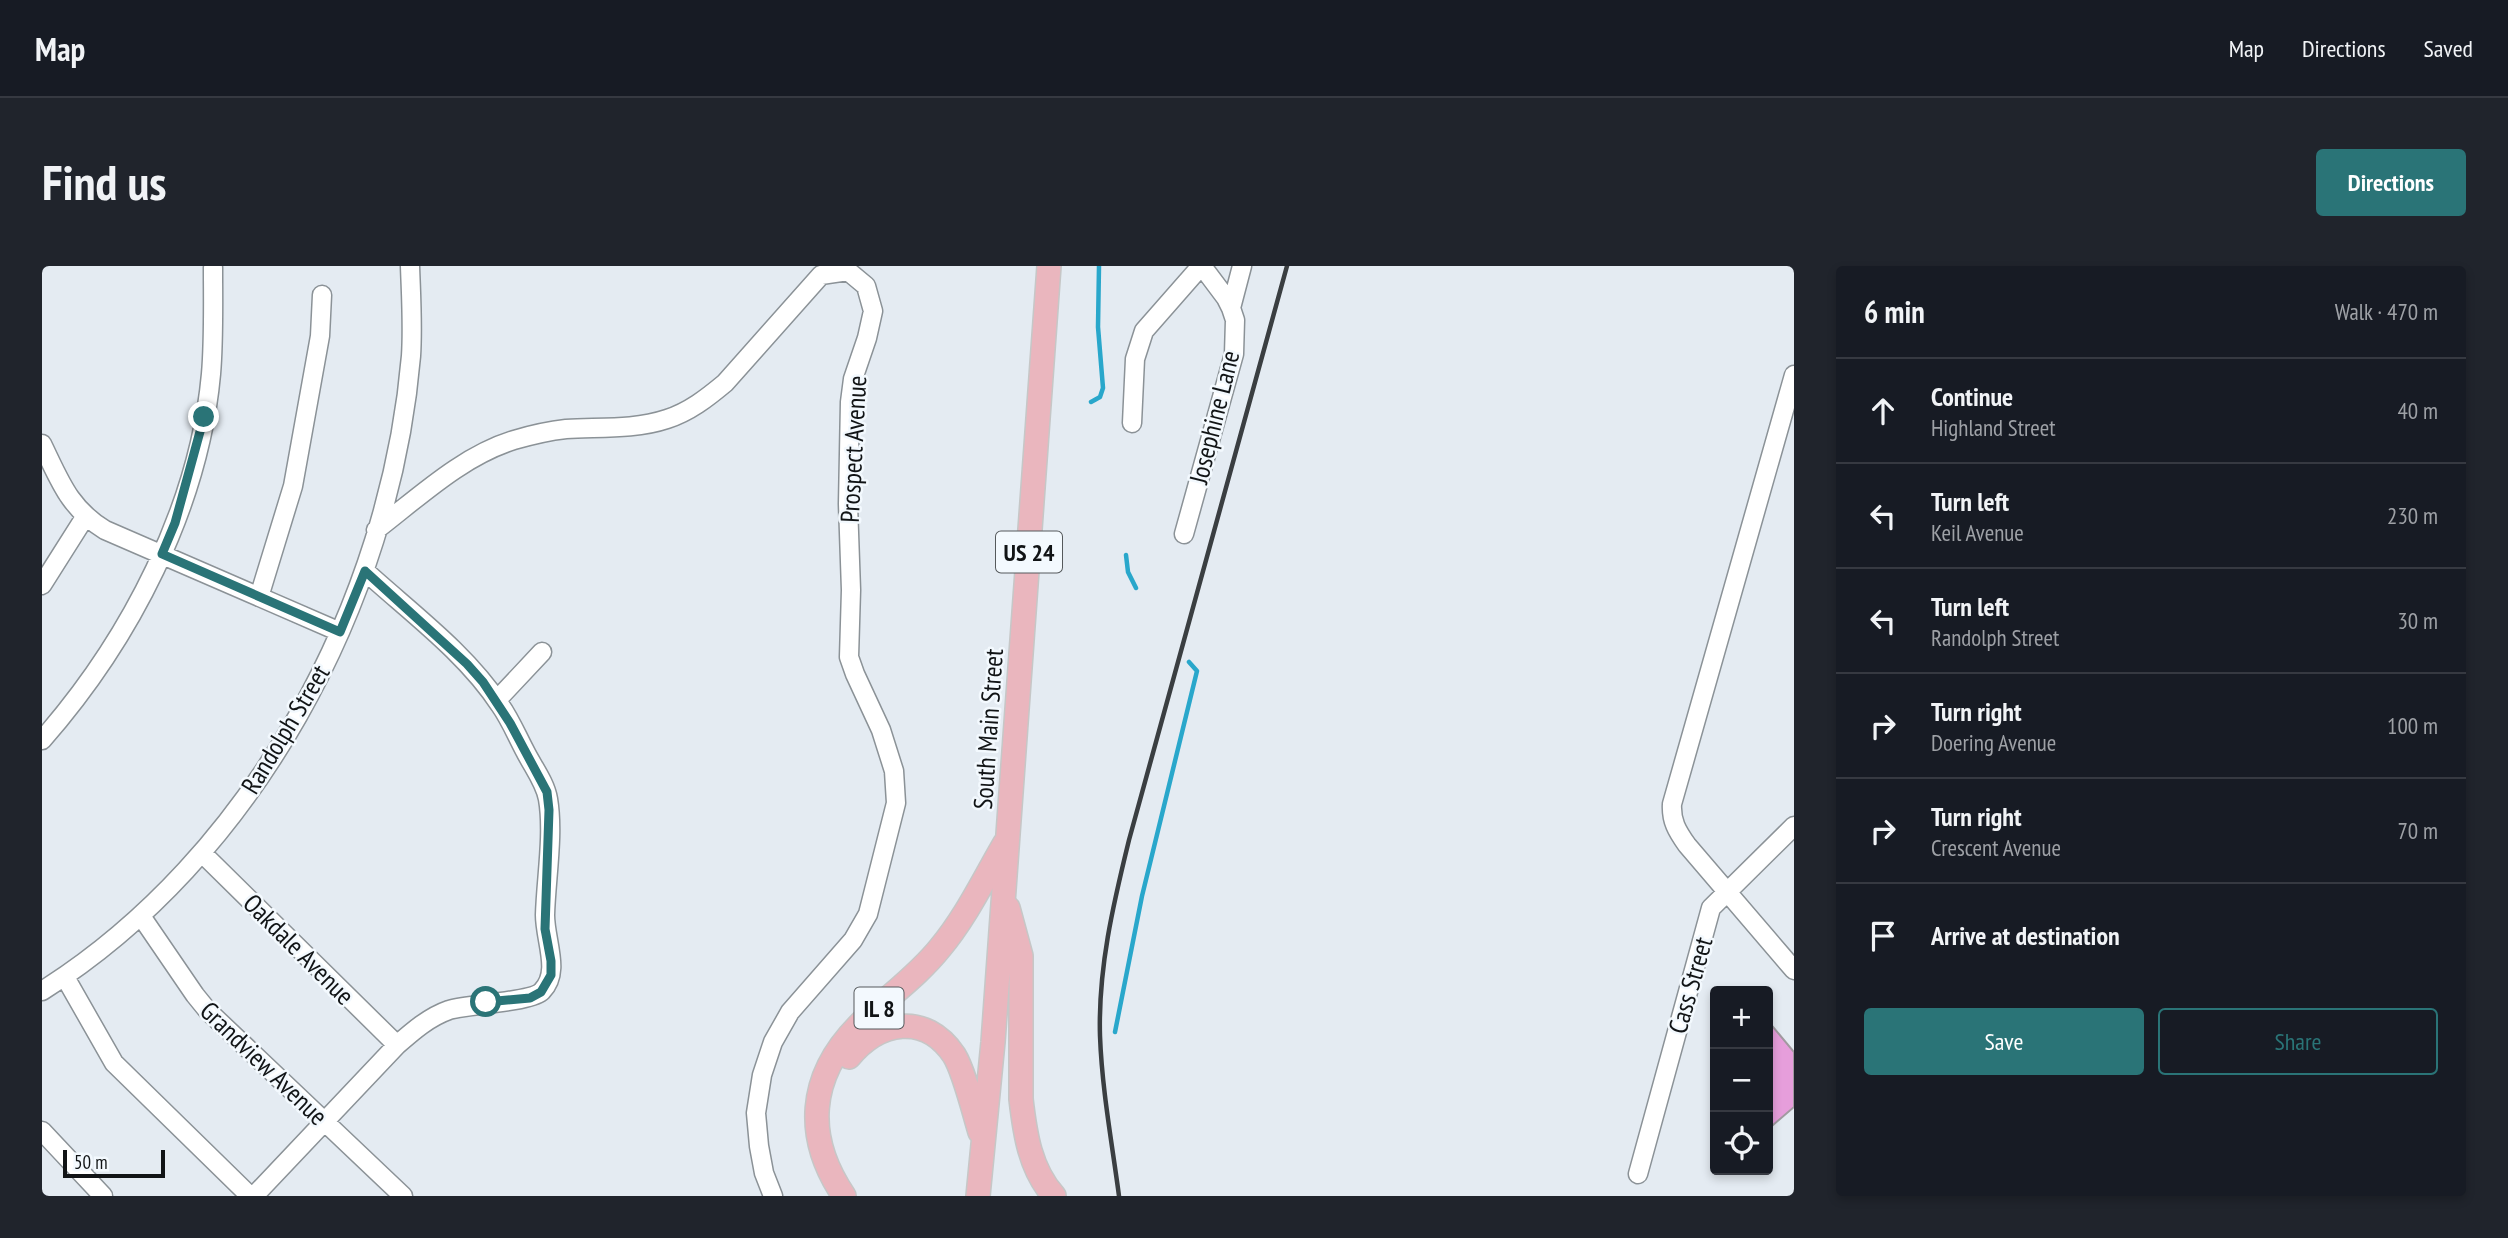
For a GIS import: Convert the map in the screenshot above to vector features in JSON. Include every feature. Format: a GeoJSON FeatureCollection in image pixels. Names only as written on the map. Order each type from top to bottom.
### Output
{"type":"FeatureCollection","features":[{"type":"Feature","properties":{"kind":"main road","name":"South Main Street"},"geometry":{"type":"LineString","coordinates":[[978,1196],[1004,893],[1049,266]]}},
{"type":"Feature","properties":{"kind":"main road","name":"IL 8"},"geometry":{"type":"LineString","coordinates":[[844,1196],[824,1159],[817,1128],[817,1107],[825,1073],[846,1038],[915,975],[940,948],[1008,838]]}},
{"type":"Feature","properties":{"kind":"main road"},"geometry":{"type":"LineString","coordinates":[[1004,893],[1021,956],[1023,1121],[1035,1165],[1054,1196]]}},
{"type":"Feature","properties":{"kind":"main road","name":"IL 8"},"geometry":{"type":"LineString","coordinates":[[858,1196],[838,1162],[831,1143],[829,1110],[833,1088],[844,1064],[862,1041],[877,1032],[898,1026],[914,1027],[932,1034],[950,1050],[959,1065],[984,1141]]}},
{"type":"Feature","properties":{"kind":"street","name":"Randolph Street"},"geometry":{"type":"LineString","coordinates":[[42,991],[105,948],[141,916],[202,853],[268,764],[310,694],[365,571],[397,452],[406,400],[411,336],[410,266]]}},
{"type":"Feature","properties":{"kind":"street","name":"Josephine Lane"},"geometry":{"type":"LineString","coordinates":[[1184,534],[1234,354],[1235,320],[1231,308],[1202,266]]}},
{"type":"Feature","properties":{"kind":"street"},"geometry":{"type":"LineString","coordinates":[[1132,423],[1135,359],[1144,331],[1202,266]]}},
{"type":"Feature","properties":{"kind":"street"},"geometry":{"type":"LineString","coordinates":[[1231,308],[1242,266]]}},
{"type":"Feature","properties":{"kind":"street"},"geometry":{"type":"LineString","coordinates":[[42,740],[70,706],[118,636],[162,554],[175,523],[204,417],[212,367],[214,268]]}},
{"type":"Feature","properties":{"kind":"street","name":"Prospect Avenue"},"geometry":{"type":"LineString","coordinates":[[376,530],[470,460],[491,448],[557,430],[643,425],[666,420],[690,409],[707,399],[725,383],[821,275],[848,271],[866,286],[872,320],[853,379],[850,402],[848,503],[852,630],[849,657],[872,708],[894,771],[896,803],[868,914],[853,940],[798,1002],[782,1027],[762,1075],[756,1113],[761,1160],[774,1196]]}},
{"type":"Feature","properties":{"kind":"street"},"geometry":{"type":"LineString","coordinates":[[260,597],[293,486],[320,336],[322,295]]}},
{"type":"Feature","properties":{"kind":"street"},"geometry":{"type":"LineString","coordinates":[[1794,374],[1672,804],[1673,822],[1677,831],[1794,970]]}},
{"type":"Feature","properties":{"kind":"street"},"geometry":{"type":"LineString","coordinates":[[42,444],[68,496],[85,517],[105,530],[340,632]]}},
{"type":"Feature","properties":{"kind":"street"},"geometry":{"type":"LineString","coordinates":[[42,585],[85,517]]}},
{"type":"Feature","properties":{"kind":"street"},"geometry":{"type":"LineString","coordinates":[[65,977],[114,1063],[252,1196],[326,1122],[397,1045],[426,1021],[450,1010],[486,1002],[530,998],[545,988],[552,968],[545,929],[548,800],[544,785],[497,700],[467,664],[365,571]]}},
{"type":"Feature","properties":{"kind":"street"},"geometry":{"type":"LineString","coordinates":[[497,700],[542,652]]}},
{"type":"Feature","properties":{"kind":"street","name":"Cass Street"},"geometry":{"type":"LineString","coordinates":[[1638,1174],[1714,904],[1794,826]]}},
{"type":"Feature","properties":{"kind":"street","name":"Oakdale Avenue"},"geometry":{"type":"LineString","coordinates":[[202,853],[397,1045]]}},
{"type":"Feature","properties":{"kind":"street","name":"Grandview Avenue"},"geometry":{"type":"LineString","coordinates":[[141,916],[208,1011],[400,1195]]}},
{"type":"Feature","properties":{"kind":"street"},"geometry":{"type":"LineString","coordinates":[[42,1130],[103,1196]]}},
{"type":"Feature","properties":{"kind":"building"},"geometry":{"type":"Polygon","coordinates":[[[1773,1027],[1794,1052],[1794,1107],[1773,1125],[1773,1027]]]}},
{"type":"Feature","properties":{"kind":"waterway"},"geometry":{"type":"LineString","coordinates":[[1091,402],[1100,397],[1103,388],[1098,327],[1099,266]]}},
{"type":"Feature","properties":{"kind":"waterway"},"geometry":{"type":"LineString","coordinates":[[1126,555],[1128,572],[1136,588]]}},
{"type":"Feature","properties":{"kind":"waterway"},"geometry":{"type":"LineString","coordinates":[[1115,1032],[1142,896],[1197,671],[1189,662]]}},
{"type":"Feature","properties":{"kind":"railway"},"geometry":{"type":"LineString","coordinates":[[1119,1196],[1105,1096],[1100,1036],[1101,986],[1108,937],[1129,840],[1287,266]]}},
{"type":"Feature","properties":{"kind":"route"},"geometry":{"type":"LineString","coordinates":[[204,417],[175,523],[162,554],[340,632],[365,571],[467,664],[483,682],[500,704],[544,785],[549,810],[545,929],[551,975],[541,992],[530,998],[486,1002]]}}]}
